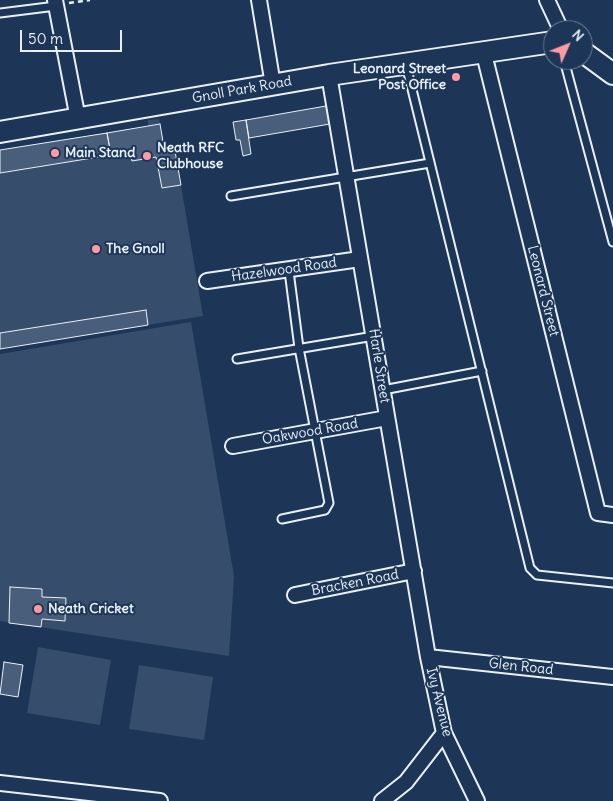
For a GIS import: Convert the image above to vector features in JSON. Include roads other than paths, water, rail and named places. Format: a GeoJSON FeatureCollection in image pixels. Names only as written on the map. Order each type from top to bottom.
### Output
{"type":"FeatureCollection","features":[{"type":"Feature","properties":{"kind":"main road","name":"Gnoll Park Road"},"geometry":{"type":"LineString","coordinates":[[0,132],[329,75],[484,54],[543,44]]}},
{"type":"Feature","properties":{"kind":"main road"},"geometry":{"type":"LineString","coordinates":[[593,59],[613,74]]}},
{"type":"Feature","properties":{"kind":"street"},"geometry":{"type":"LineString","coordinates":[[259,0],[274,85]]}},
{"type":"Feature","properties":{"kind":"street"},"geometry":{"type":"LineString","coordinates":[[547,0],[556,20]]}},
{"type":"Feature","properties":{"kind":"street"},"geometry":{"type":"LineString","coordinates":[[55,3],[78,119]]}},
{"type":"Feature","properties":{"kind":"street","name":"Leonard Street"},"geometry":{"type":"LineString","coordinates":[[484,54],[598,513],[613,514]]}},
{"type":"Feature","properties":{"kind":"street","name":"Harle Street"},"geometry":{"type":"LineString","coordinates":[[329,75],[428,657]]}},
{"type":"Feature","properties":{"kind":"street","name":"Hazelwood Road"},"geometry":{"type":"LineString","coordinates":[[207,281],[289,271],[360,259]]}},
{"type":"Feature","properties":{"kind":"street","name":"Oakwood Road"},"geometry":{"type":"LineString","coordinates":[[233,446],[387,418]]}},
{"type":"Feature","properties":{"kind":"street","name":"Bracken Road"},"geometry":{"type":"LineString","coordinates":[[295,595],[414,571]]}},
{"type":"Feature","properties":{"kind":"street","name":"Glen Road"},"geometry":{"type":"LineString","coordinates":[[428,657],[613,677]]}},
{"type":"Feature","properties":{"kind":"street","name":"Ivy Avenue"},"geometry":{"type":"LineString","coordinates":[[428,657],[444,732],[477,801]]}},
{"type":"Feature","properties":{"kind":"street"},"geometry":{"type":"LineString","coordinates":[[382,801],[406,782],[444,732]]}},
{"type":"Feature","properties":{"kind":"street"},"geometry":{"type":"LineString","coordinates":[[0,783],[160,801]]}},
{"type":"Feature","properties":{"kind":"lane"},"geometry":{"type":"LineString","coordinates":[[0,13],[55,3]]}},
{"type":"Feature","properties":{"kind":"lane"},"geometry":{"type":"LineString","coordinates":[[406,64],[530,568],[537,575],[613,583]]}},
{"type":"Feature","properties":{"kind":"lane"},"geometry":{"type":"LineString","coordinates":[[567,70],[613,242]]}},
{"type":"Feature","properties":{"kind":"lane"},"geometry":{"type":"LineString","coordinates":[[232,196],[430,163]]}},
{"type":"Feature","properties":{"kind":"lane"},"geometry":{"type":"LineString","coordinates":[[282,519],[325,510],[329,503],[299,348],[289,271]]}},
{"type":"Feature","properties":{"kind":"lane"},"geometry":{"type":"LineString","coordinates":[[237,359],[374,336]]}},
{"type":"Feature","properties":{"kind":"lane"},"geometry":{"type":"LineString","coordinates":[[383,390],[482,371]]}},
{"type":"Feature","properties":{"kind":"place","name":"Leonard Street Post Office"},"geometry":{"type":"Point","coordinates":[456,77]}},
{"type":"Feature","properties":{"kind":"place","name":"Main Stand"},"geometry":{"type":"Point","coordinates":[55,153]}},
{"type":"Feature","properties":{"kind":"place","name":"Neath RFC Clubhouse"},"geometry":{"type":"Point","coordinates":[147,156]}},
{"type":"Feature","properties":{"kind":"place","name":"The Gnoll"},"geometry":{"type":"Point","coordinates":[96,249]}},
{"type":"Feature","properties":{"kind":"place","name":"Neath Cricket"},"geometry":{"type":"Point","coordinates":[38,609]}}]}
